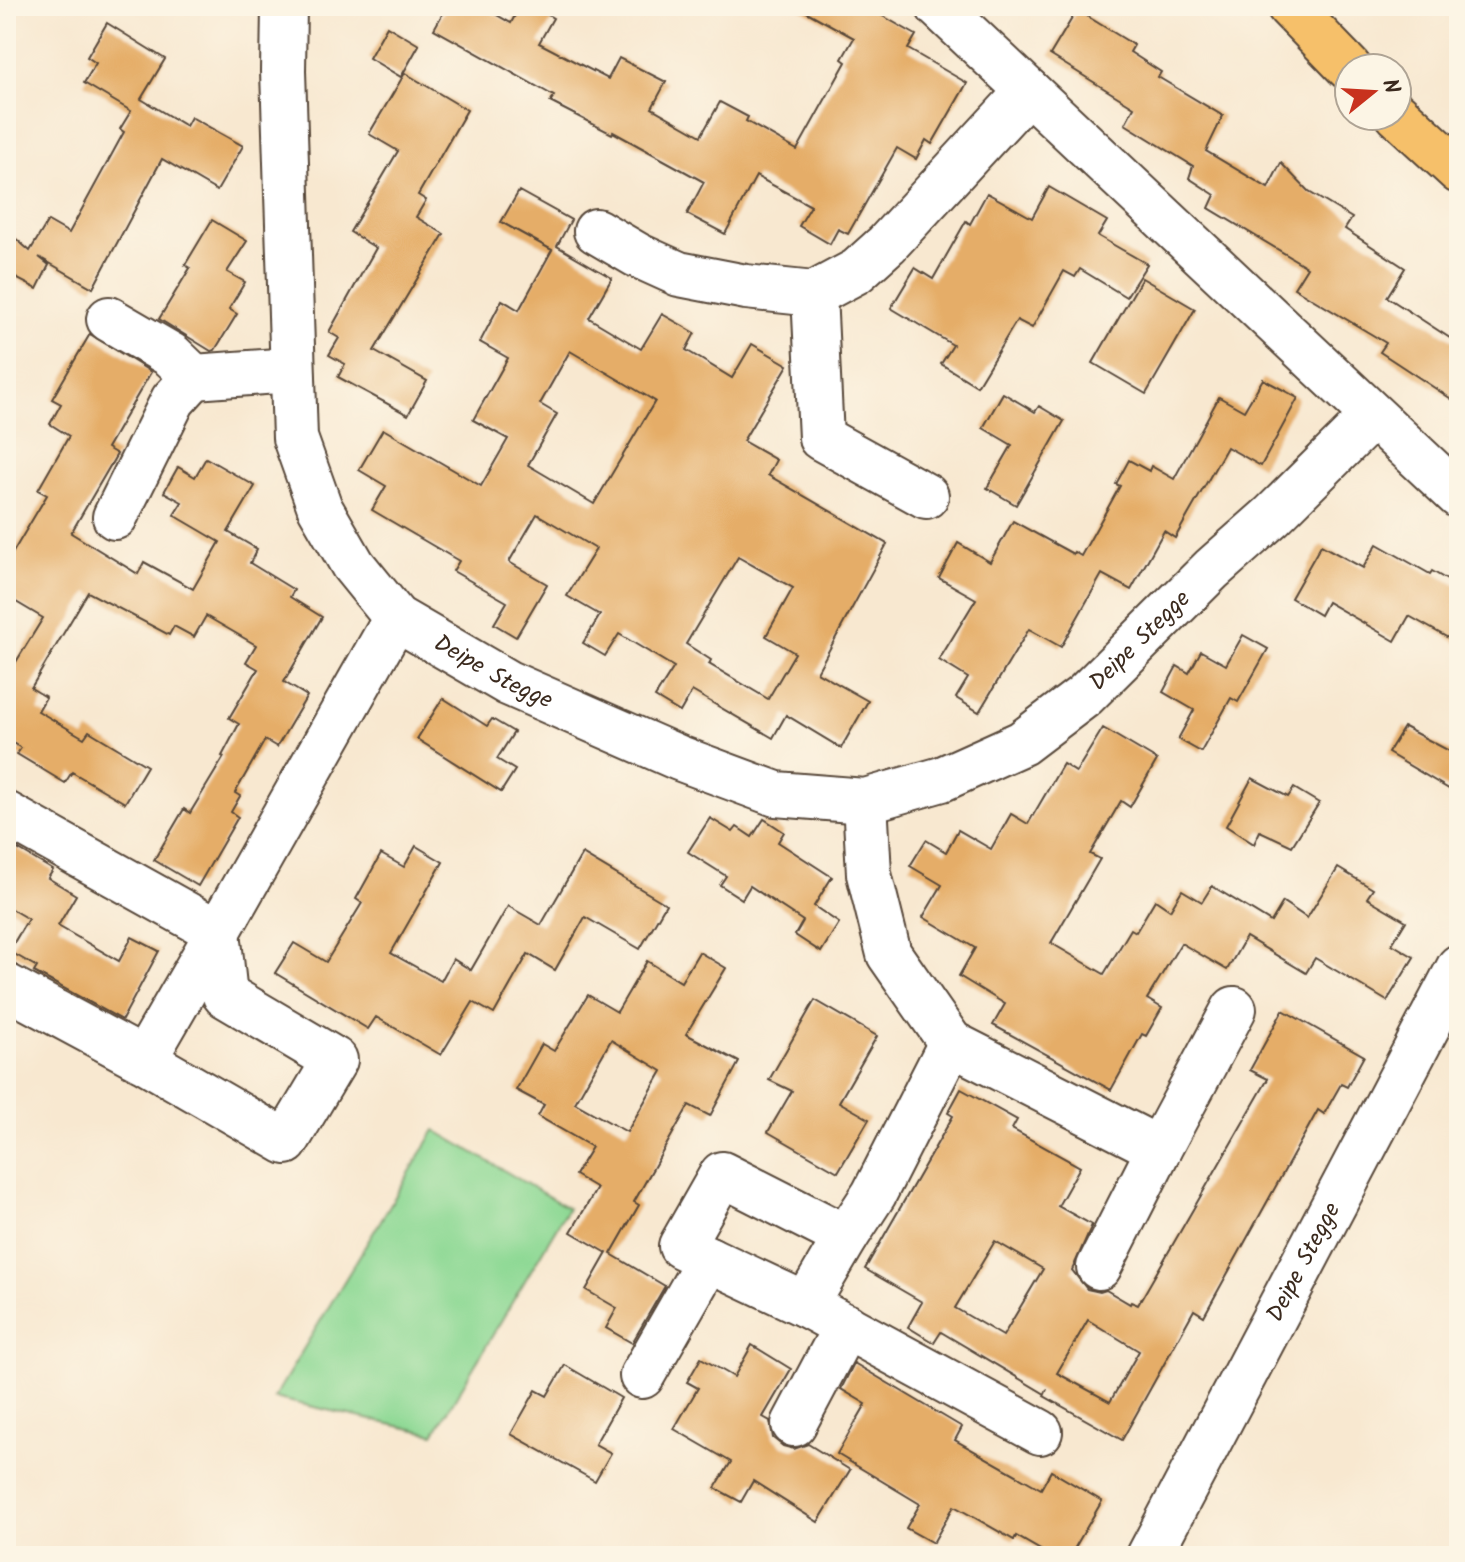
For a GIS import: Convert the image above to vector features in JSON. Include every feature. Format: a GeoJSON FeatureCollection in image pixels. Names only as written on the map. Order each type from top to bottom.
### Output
{"type":"FeatureCollection","features":[{"type":"Feature","properties":{"kind":"main road"},"geometry":{"type":"LineString","coordinates":[[1289,6],[1334,52]]}},
{"type":"Feature","properties":{"kind":"main road"},"geometry":{"type":"LineString","coordinates":[[1413,129],[1459,171]]}},
{"type":"Feature","properties":{"kind":"street","name":"Deipe Stegge"},"geometry":{"type":"LineString","coordinates":[[284,6],[283,71],[295,438],[320,508],[353,565],[396,618],[508,683],[679,758],[776,794],[865,801],[942,779],[1022,743],[1084,696],[1373,416]]}},
{"type":"Feature","properties":{"kind":"street"},"geometry":{"type":"LineString","coordinates":[[938,6],[1459,496]]}},
{"type":"Feature","properties":{"kind":"street"},"geometry":{"type":"LineString","coordinates":[[596,231],[637,255],[679,274],[746,287],[814,294],[857,271],[887,244],[1028,91]]}},
{"type":"Feature","properties":{"kind":"street"},"geometry":{"type":"LineString","coordinates":[[814,294],[821,438],[926,496]]}},
{"type":"Feature","properties":{"kind":"street"},"geometry":{"type":"LineString","coordinates":[[109,319],[171,355],[194,377]]}},
{"type":"Feature","properties":{"kind":"street"},"geometry":{"type":"LineString","coordinates":[[115,517],[173,400],[194,377],[291,370]]}},
{"type":"Feature","properties":{"kind":"street"},"geometry":{"type":"LineString","coordinates":[[144,1060],[396,618]]}},
{"type":"Feature","properties":{"kind":"street"},"geometry":{"type":"LineString","coordinates":[[865,801],[869,874],[889,954],[951,1043],[1159,1149]]}},
{"type":"Feature","properties":{"kind":"street"},"geometry":{"type":"LineString","coordinates":[[6,814],[218,932]]}},
{"type":"Feature","properties":{"kind":"street"},"geometry":{"type":"LineString","coordinates":[[6,986],[144,1060],[286,1142],[335,1060],[225,995],[218,932]]}},
{"type":"Feature","properties":{"kind":"street","name":"Deipe Stegge"},"geometry":{"type":"LineString","coordinates":[[1149,1556],[1459,967]]}},
{"type":"Feature","properties":{"kind":"street"},"geometry":{"type":"LineString","coordinates":[[1099,1267],[1234,1009]]}},
{"type":"Feature","properties":{"kind":"street"},"geometry":{"type":"LineString","coordinates":[[806,1305],[874,1194],[951,1043]]}},
{"type":"Feature","properties":{"kind":"street"},"geometry":{"type":"LineString","coordinates":[[846,1237],[722,1174],[681,1246],[806,1305],[1040,1432]]}},
{"type":"Feature","properties":{"kind":"street"},"geometry":{"type":"LineString","coordinates":[[642,1376],[709,1259]]}},
{"type":"Feature","properties":{"kind":"street"},"geometry":{"type":"LineString","coordinates":[[794,1424],[846,1326]]}},
{"type":"Feature","properties":{"kind":"green space"},"geometry":{"type":"Polygon","coordinates":[[[435,1130],[568,1208],[434,1434],[274,1398],[435,1130]]]}},
{"type":"Feature","properties":{"kind":"building"},"geometry":{"type":"Polygon","coordinates":[[[447,6],[481,6],[511,23],[520,6],[533,6],[553,18],[539,43],[608,79],[619,58],[666,82],[652,108],[701,136],[720,102],[797,150],[846,62],[842,59],[854,38],[796,6],[865,6],[916,35],[908,49],[967,83],[932,144],[926,140],[916,159],[897,148],[848,234],[838,229],[830,244],[799,226],[811,206],[756,176],[725,234],[687,214],[704,182],[613,132],[550,102],[554,96],[434,29],[447,6]]]}},
{"type":"Feature","properties":{"kind":"building"},"geometry":{"type":"Polygon","coordinates":[[[1077,10],[1134,45],[1130,52],[1161,72],[1158,77],[1223,116],[1206,151],[1268,188],[1281,163],[1309,192],[1352,218],[1345,229],[1405,268],[1387,297],[1459,344],[1459,404],[1380,352],[1386,343],[1294,288],[1307,267],[1209,208],[1215,195],[1189,178],[1193,166],[1125,124],[1134,107],[1050,55],[1077,10]]]}},
{"type":"Feature","properties":{"kind":"building"},"geometry":{"type":"Polygon","coordinates":[[[107,23],[165,59],[141,99],[186,126],[191,117],[243,146],[217,191],[162,159],[93,288],[39,257],[49,265],[37,289],[6,273],[6,263],[15,238],[30,251],[48,221],[69,233],[124,132],[120,129],[131,111],[84,83],[96,63],[87,57],[107,23]]]}},
{"type":"Feature","properties":{"kind":"building"},"geometry":{"type":"Polygon","coordinates":[[[387,26],[419,45],[401,77],[369,58],[387,26]]]}},
{"type":"Feature","properties":{"kind":"building"},"geometry":{"type":"Polygon","coordinates":[[[405,73],[467,110],[418,195],[426,200],[416,217],[444,234],[374,351],[427,381],[408,415],[338,377],[345,364],[329,355],[339,338],[329,332],[376,248],[350,232],[398,151],[369,134],[405,73]]]}},
{"type":"Feature","properties":{"kind":"building"},"geometry":{"type":"Polygon","coordinates":[[[1049,187],[1107,221],[1098,236],[1147,264],[1126,297],[1080,269],[1075,277],[1064,271],[1032,328],[1017,320],[977,386],[941,364],[953,345],[891,308],[915,268],[933,279],[966,221],[970,224],[987,193],[1032,218],[1049,187]]]}},
{"type":"Feature","properties":{"kind":"building"},"geometry":{"type":"Polygon","coordinates":[[[519,191],[571,220],[557,246],[612,278],[589,318],[641,349],[662,314],[695,333],[686,350],[732,378],[752,344],[788,365],[743,441],[776,460],[768,475],[887,544],[817,672],[868,701],[841,748],[786,715],[773,738],[692,691],[680,712],[655,697],[674,667],[619,634],[605,656],[583,643],[600,615],[567,596],[596,549],[537,514],[509,562],[547,584],[516,637],[494,624],[507,602],[453,571],[459,561],[372,510],[386,486],[359,470],[383,429],[481,486],[508,439],[473,420],[508,358],[480,342],[502,300],[519,310],[552,250],[501,222],[519,191]],[[570,351],[540,404],[557,414],[528,465],[594,504],[655,401],[570,351]],[[738,557],[686,644],[711,660],[709,664],[768,699],[795,653],[766,636],[793,588],[738,557]]]}},
{"type":"Feature","properties":{"kind":"building"},"geometry":{"type":"Polygon","coordinates":[[[212,220],[247,241],[227,272],[245,282],[229,309],[237,314],[215,350],[211,351],[159,319],[190,268],[185,265],[212,220]]]}},
{"type":"Feature","properties":{"kind":"building"},"geometry":{"type":"Polygon","coordinates":[[[1142,278],[1195,309],[1146,394],[1093,363],[1142,278]]]}},
{"type":"Feature","properties":{"kind":"building"},"geometry":{"type":"Polygon","coordinates":[[[90,334],[151,372],[107,448],[117,454],[71,533],[138,574],[144,562],[193,589],[220,542],[174,515],[182,502],[164,492],[178,467],[195,477],[206,458],[255,486],[228,532],[257,549],[250,563],[294,590],[290,597],[322,617],[284,682],[307,696],[277,747],[265,740],[235,793],[240,796],[231,812],[238,817],[198,886],[154,860],[184,809],[190,813],[224,757],[239,724],[229,718],[258,669],[246,662],[256,645],[206,616],[194,637],[174,626],[169,635],[88,592],[31,688],[46,697],[38,711],[84,738],[89,731],[147,766],[125,803],[72,772],[65,783],[17,754],[21,748],[6,739],[6,674],[43,618],[6,596],[6,564],[47,495],[38,490],[69,436],[50,424],[61,404],[52,399],[90,334]]]}},
{"type":"Feature","properties":{"kind":"building"},"geometry":{"type":"Polygon","coordinates":[[[1263,379],[1298,398],[1261,466],[1227,447],[1175,538],[1164,531],[1131,590],[1102,574],[1061,647],[1029,629],[979,712],[956,698],[968,678],[939,660],[976,599],[939,578],[958,543],[990,562],[1013,521],[1081,556],[1120,486],[1116,484],[1129,460],[1149,471],[1151,466],[1174,479],[1219,397],[1244,411],[1263,379]]]}},
{"type":"Feature","properties":{"kind":"building"},"geometry":{"type":"Polygon","coordinates":[[[1003,393],[1035,412],[1039,406],[1064,421],[1016,505],[987,488],[1012,445],[983,428],[1003,393]]]}},
{"type":"Feature","properties":{"kind":"building"},"geometry":{"type":"Polygon","coordinates":[[[1377,544],[1459,587],[1459,644],[1409,616],[1395,641],[1327,602],[1320,615],[1291,598],[1321,545],[1363,568],[1377,544]]]}},
{"type":"Feature","properties":{"kind":"building"},"geometry":{"type":"Polygon","coordinates":[[[1243,635],[1268,649],[1238,702],[1231,698],[1201,752],[1178,739],[1194,710],[1163,692],[1177,666],[1189,673],[1201,651],[1226,665],[1243,635]]]}},
{"type":"Feature","properties":{"kind":"building"},"geometry":{"type":"Polygon","coordinates":[[[443,698],[487,726],[492,719],[514,732],[497,759],[515,770],[501,792],[417,739],[443,698]]]}},
{"type":"Feature","properties":{"kind":"building"},"geometry":{"type":"Polygon","coordinates":[[[1404,727],[1459,756],[1459,795],[1388,753],[1404,727]]]}},
{"type":"Feature","properties":{"kind":"building"},"geometry":{"type":"Polygon","coordinates":[[[1103,728],[1157,760],[1130,807],[1121,801],[1090,854],[1100,859],[1051,943],[1104,974],[1131,929],[1136,932],[1155,900],[1170,910],[1182,890],[1202,902],[1212,886],[1271,922],[1283,902],[1307,918],[1338,868],[1373,889],[1367,898],[1406,921],[1392,944],[1414,957],[1387,1001],[1315,958],[1306,973],[1246,937],[1227,970],[1181,943],[1147,999],[1162,1008],[1146,1036],[1142,1034],[1111,1090],[993,1025],[1005,1004],[959,976],[975,948],[923,917],[942,885],[910,866],[926,840],[946,852],[958,830],[991,849],[1011,814],[1028,824],[1063,764],[1076,772],[1103,728]]]}},
{"type":"Feature","properties":{"kind":"building"},"geometry":{"type":"Polygon","coordinates":[[[1252,778],[1288,797],[1294,788],[1319,803],[1292,846],[1260,831],[1254,844],[1226,826],[1252,778]]]}},
{"type":"Feature","properties":{"kind":"building"},"geometry":{"type":"Polygon","coordinates":[[[710,818],[733,832],[737,827],[752,837],[764,819],[784,832],[778,842],[832,877],[814,906],[839,923],[821,952],[795,935],[803,921],[750,886],[742,899],[720,885],[726,876],[688,852],[710,818]]]}},
{"type":"Feature","properties":{"kind":"building"},"geometry":{"type":"Polygon","coordinates":[[[416,846],[443,862],[391,953],[441,981],[453,959],[471,970],[508,906],[541,925],[582,854],[666,904],[640,949],[585,917],[555,970],[528,954],[494,1014],[473,1002],[441,1055],[376,1017],[368,1029],[275,973],[294,943],[326,962],[362,903],[356,899],[381,854],[404,867],[416,846]]]}},
{"type":"Feature","properties":{"kind":"building"},"geometry":{"type":"Polygon","coordinates":[[[14,847],[53,870],[48,878],[76,895],[58,926],[119,961],[132,937],[159,951],[122,1020],[34,972],[37,967],[9,951],[28,919],[6,906],[6,863],[14,847]]]}},
{"type":"Feature","properties":{"kind":"building"},"geometry":{"type":"Polygon","coordinates":[[[699,952],[726,968],[686,1034],[739,1062],[710,1116],[689,1105],[634,1202],[639,1205],[611,1254],[665,1286],[632,1343],[606,1328],[617,1308],[586,1290],[607,1253],[571,1232],[597,1188],[575,1175],[592,1147],[538,1116],[544,1105],[516,1090],[542,1044],[554,1051],[588,995],[617,1012],[647,961],[681,982],[699,952]],[[611,1040],[575,1103],[627,1132],[662,1071],[611,1040]]]}},
{"type":"Feature","properties":{"kind":"building"},"geometry":{"type":"Polygon","coordinates":[[[815,1000],[877,1036],[839,1102],[869,1119],[838,1172],[768,1132],[792,1091],[769,1080],[815,1000]]]}},
{"type":"Feature","properties":{"kind":"building"},"geometry":{"type":"Polygon","coordinates":[[[1283,1010],[1364,1056],[1347,1087],[1341,1084],[1324,1114],[1318,1110],[1204,1316],[1194,1310],[1122,1440],[941,1332],[934,1343],[908,1327],[922,1302],[865,1269],[953,1116],[948,1113],[961,1089],[1017,1120],[1012,1129],[1080,1167],[1058,1206],[1092,1225],[1072,1270],[1087,1289],[1106,1290],[1130,1304],[1138,1305],[1268,1079],[1250,1070],[1283,1010]],[[995,1241],[955,1308],[1003,1336],[1043,1269],[995,1241]],[[1088,1320],[1057,1373],[1110,1402],[1139,1351],[1088,1320]]]}},
{"type":"Feature","properties":{"kind":"building"},"geometry":{"type":"Polygon","coordinates":[[[752,1345],[791,1369],[763,1417],[770,1421],[773,1438],[783,1446],[794,1449],[808,1444],[850,1470],[818,1522],[753,1481],[741,1502],[715,1488],[731,1462],[674,1429],[698,1388],[687,1382],[701,1358],[734,1377],[752,1345]]]}},
{"type":"Feature","properties":{"kind":"building"},"geometry":{"type":"Polygon","coordinates":[[[854,1363],[962,1427],[955,1440],[1041,1489],[1051,1471],[1102,1501],[1070,1556],[1051,1556],[1016,1536],[1014,1540],[954,1506],[933,1543],[906,1528],[920,1504],[837,1454],[866,1404],[841,1389],[854,1363]]]}},
{"type":"Feature","properties":{"kind":"building"},"geometry":{"type":"Polygon","coordinates":[[[565,1365],[621,1398],[595,1444],[611,1453],[595,1481],[511,1434],[536,1390],[547,1396],[565,1365]]]}}]}
